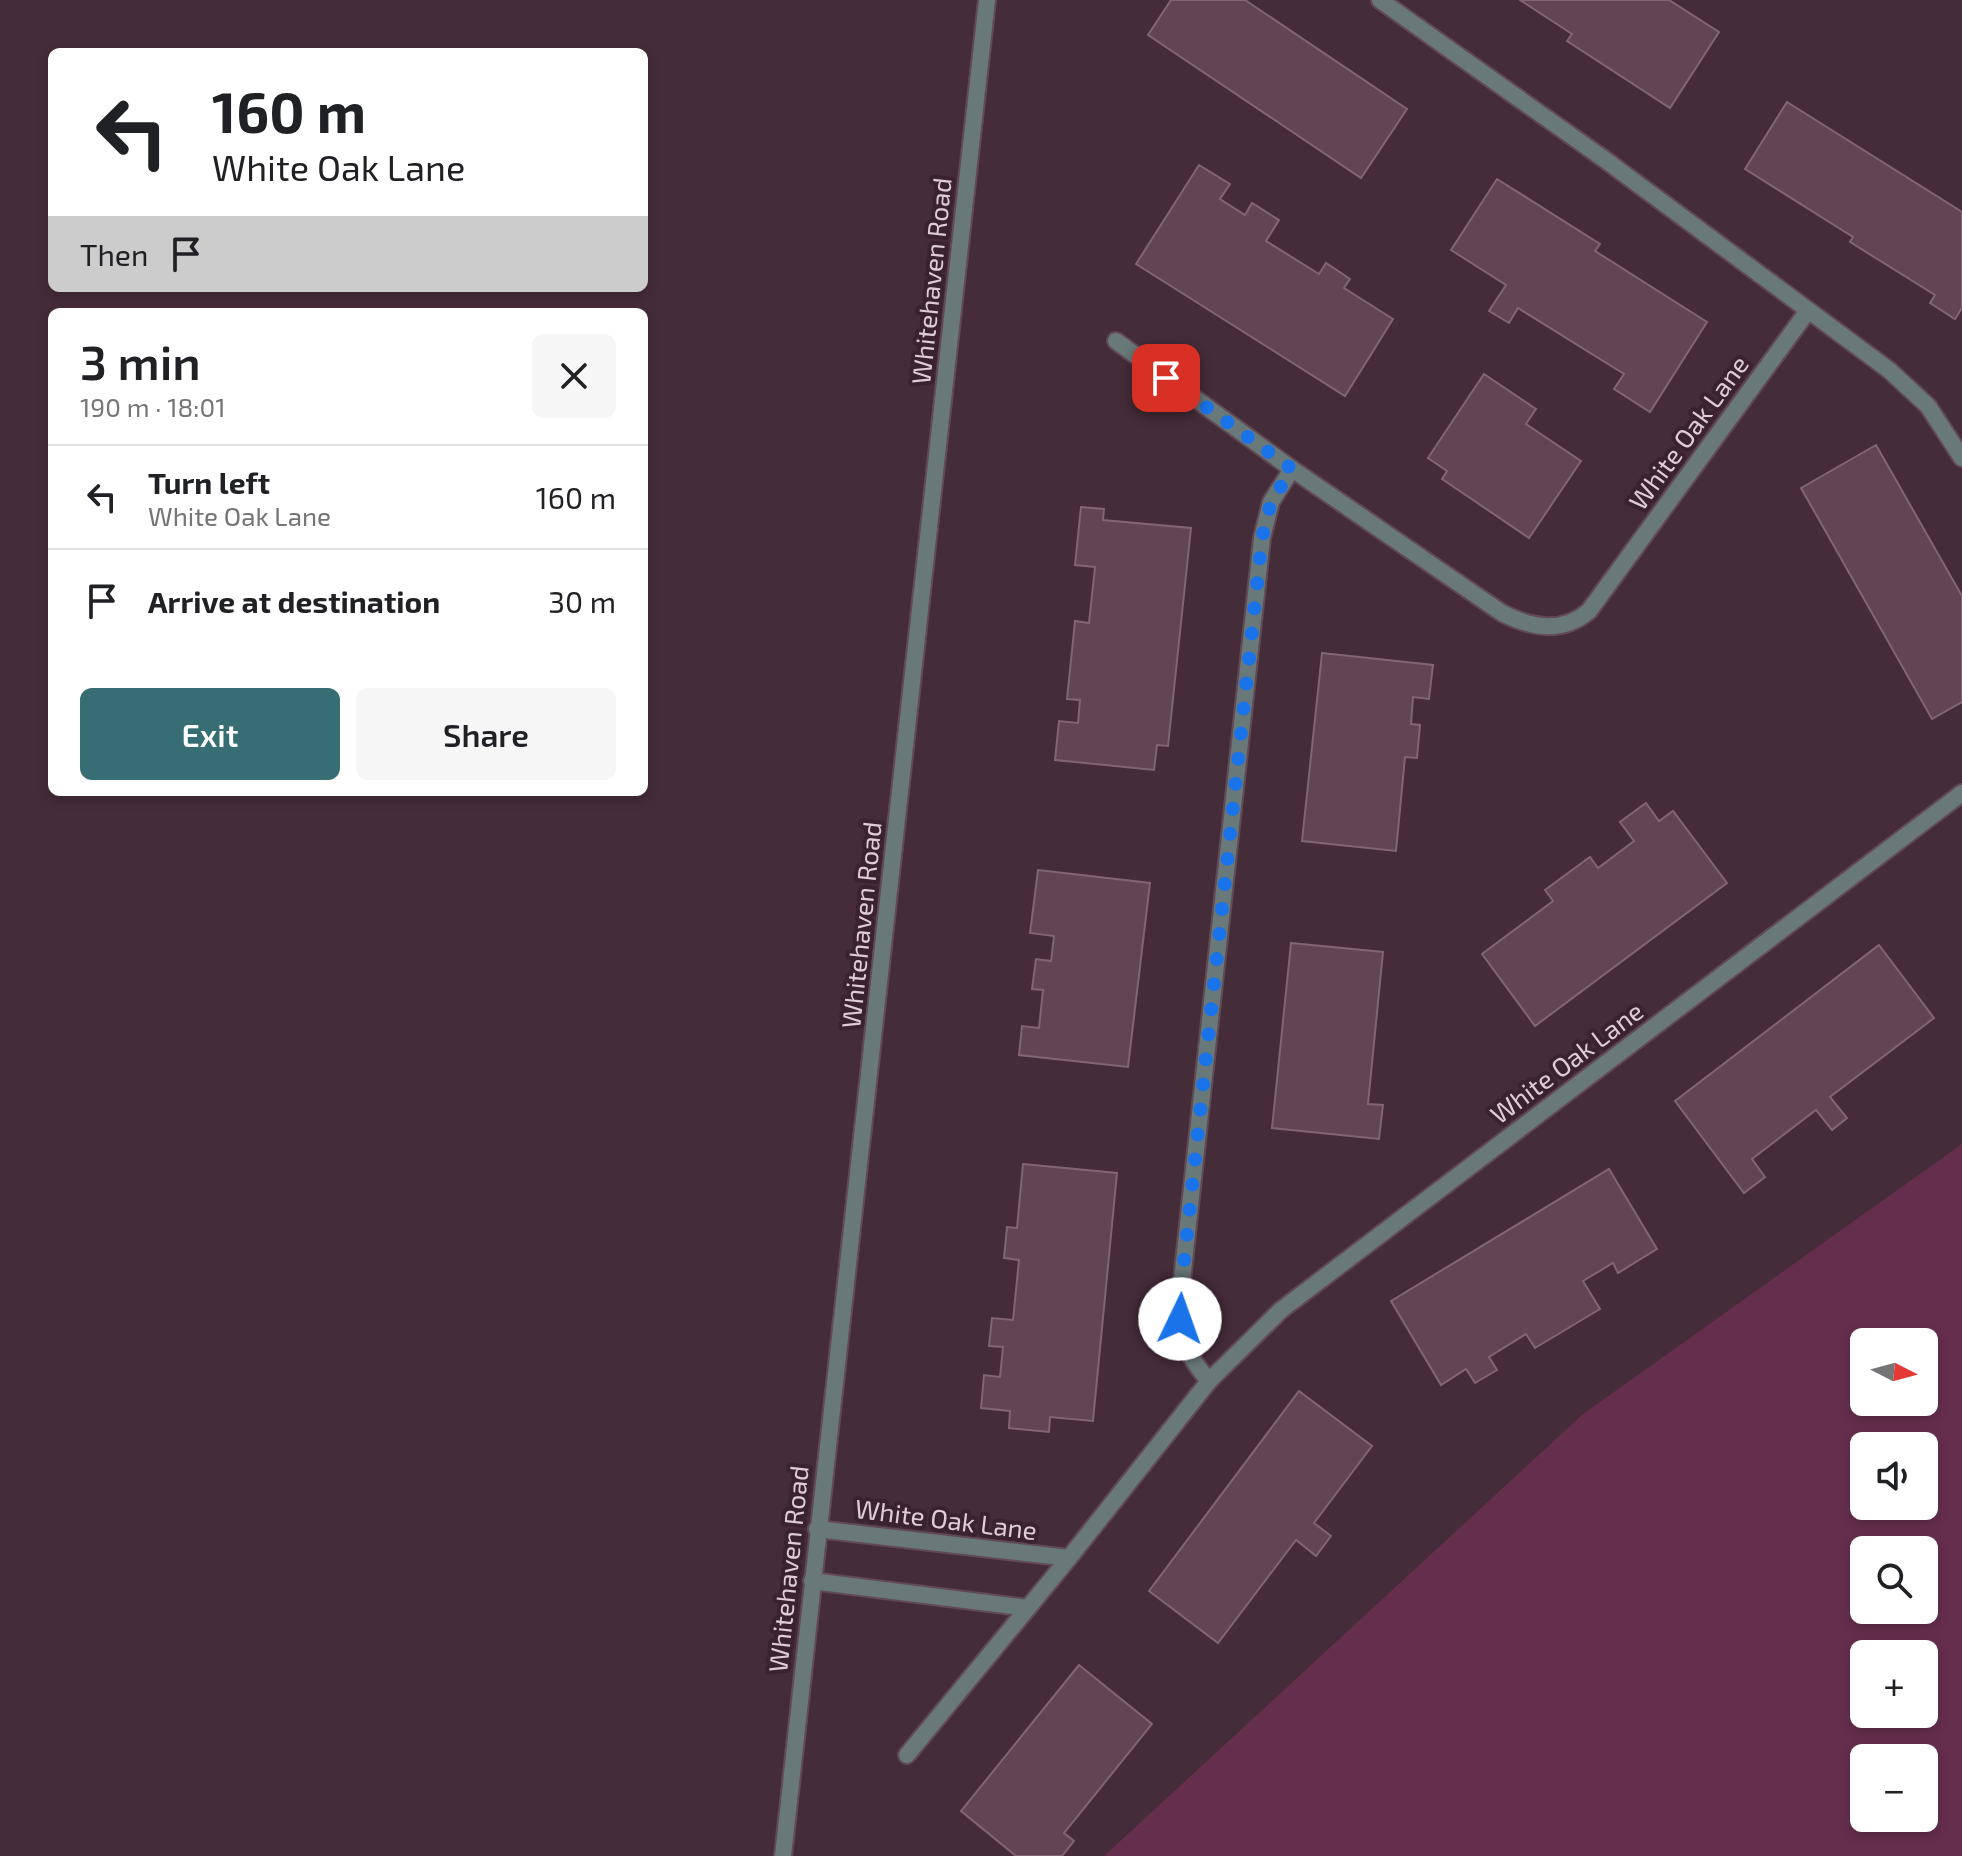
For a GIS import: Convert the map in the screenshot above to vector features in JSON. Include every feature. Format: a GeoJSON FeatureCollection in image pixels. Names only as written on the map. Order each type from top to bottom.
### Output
{"type":"FeatureCollection","features":[{"type":"Feature","properties":{"kind":"street","name":"Whitehaven Road"},"geometry":{"type":"LineString","coordinates":[[783,1856],[987,0]]}},
{"type":"Feature","properties":{"kind":"street"},"geometry":{"type":"LineString","coordinates":[[1380,0],[1604,159],[1913,390],[1928,406],[1962,458]]}},
{"type":"Feature","properties":{"kind":"street","name":"White Oak Lane"},"geometry":{"type":"LineString","coordinates":[[1116,341],[1292,469],[1502,613],[1532,625],[1561,626],[1589,611],[1807,312]]}},
{"type":"Feature","properties":{"kind":"street"},"geometry":{"type":"LineString","coordinates":[[1209,1381],[1184,1347],[1180,1299],[1262,538],[1271,502],[1292,469]]}},
{"type":"Feature","properties":{"kind":"street","name":"White Oak Lane"},"geometry":{"type":"LineString","coordinates":[[907,1755],[1209,1381],[1281,1310],[1962,793]]}},
{"type":"Feature","properties":{"kind":"street","name":"White Oak Lane"},"geometry":{"type":"LineString","coordinates":[[817,1529],[1069,1558]]}},
{"type":"Feature","properties":{"kind":"street"},"geometry":{"type":"LineString","coordinates":[[812,1581],[1028,1608]]}},
{"type":"Feature","properties":{"kind":"shaded area"},"geometry":{"type":"Polygon","coordinates":[[[1962,1144],[1962,1856],[1104,1856],[1583,1414],[1962,1144]]]}},
{"type":"Feature","properties":{"kind":"building"},"geometry":{"type":"Polygon","coordinates":[[[1171,0],[1245,0],[1407,109],[1361,178],[1148,35],[1171,0]]]}},
{"type":"Feature","properties":{"kind":"building"},"geometry":{"type":"Polygon","coordinates":[[[1520,0],[1669,0],[1719,32],[1670,108],[1567,41],[1572,34],[1520,0]]]}},
{"type":"Feature","properties":{"kind":"building"},"geometry":{"type":"Polygon","coordinates":[[[1787,102],[1962,212],[1962,308],[1955,319],[1930,303],[1935,295],[1850,242],[1853,237],[1745,169],[1787,102]]]}},
{"type":"Feature","properties":{"kind":"building"},"geometry":{"type":"Polygon","coordinates":[[[1199,165],[1230,184],[1220,199],[1245,215],[1252,203],[1279,220],[1266,241],[1319,274],[1326,263],[1350,279],[1344,288],[1393,319],[1345,396],[1136,264],[1199,165]]]}},
{"type":"Feature","properties":{"kind":"building"},"geometry":{"type":"Polygon","coordinates":[[[1497,179],[1600,244],[1595,251],[1707,322],[1650,412],[1614,389],[1624,374],[1518,308],[1509,323],[1489,311],[1506,285],[1451,250],[1497,179]]]}},
{"type":"Feature","properties":{"kind":"building"},"geometry":{"type":"Polygon","coordinates":[[[1484,374],[1536,409],[1526,424],[1581,461],[1529,538],[1442,479],[1447,471],[1428,458],[1484,374]]]}},
{"type":"Feature","properties":{"kind":"building"},"geometry":{"type":"Polygon","coordinates":[[[1876,445],[1962,596],[1962,702],[1932,719],[1801,488],[1876,445]]]}},
{"type":"Feature","properties":{"kind":"building"},"geometry":{"type":"Polygon","coordinates":[[[1081,507],[1104,509],[1103,520],[1191,528],[1168,746],[1157,745],[1154,770],[1055,760],[1059,721],[1078,723],[1080,700],[1067,699],[1075,621],[1089,623],[1095,567],[1075,565],[1081,507]]]}},
{"type":"Feature","properties":{"kind":"building"},"geometry":{"type":"Polygon","coordinates":[[[1322,653],[1433,665],[1429,699],[1413,697],[1411,724],[1420,725],[1417,758],[1405,757],[1396,851],[1302,841],[1322,653]]]}},
{"type":"Feature","properties":{"kind":"building"},"geometry":{"type":"Polygon","coordinates":[[[1646,803],[1659,821],[1673,811],[1727,883],[1535,1026],[1482,954],[1553,901],[1545,890],[1590,857],[1598,868],[1634,841],[1620,822],[1646,803]]]}},
{"type":"Feature","properties":{"kind":"building"},"geometry":{"type":"Polygon","coordinates":[[[1038,870],[1150,883],[1128,1067],[1019,1055],[1022,1026],[1039,1028],[1043,990],[1032,989],[1036,959],[1051,961],[1054,936],[1030,933],[1038,870]]]}},
{"type":"Feature","properties":{"kind":"building"},"geometry":{"type":"Polygon","coordinates":[[[1291,943],[1383,952],[1368,1104],[1383,1105],[1379,1139],[1272,1128],[1291,943]]]}},
{"type":"Feature","properties":{"kind":"building"},"geometry":{"type":"Polygon","coordinates":[[[1879,945],[1934,1018],[1830,1097],[1847,1118],[1832,1130],[1816,1110],[1752,1159],[1765,1177],[1744,1193],[1675,1101],[1879,945]]]}},
{"type":"Feature","properties":{"kind":"building"},"geometry":{"type":"Polygon","coordinates":[[[1023,1164],[1117,1173],[1093,1421],[1050,1417],[1049,1432],[1009,1428],[1010,1411],[981,1408],[984,1375],[1000,1377],[1003,1347],[989,1346],[992,1318],[1013,1320],[1019,1260],[1004,1258],[1007,1227],[1017,1228],[1023,1164]]]}},
{"type":"Feature","properties":{"kind":"building"},"geometry":{"type":"Polygon","coordinates":[[[1609,1169],[1657,1249],[1618,1273],[1613,1263],[1583,1281],[1600,1309],[1535,1348],[1526,1334],[1489,1357],[1497,1370],[1475,1383],[1466,1369],[1441,1385],[1391,1301],[1609,1169]]]}},
{"type":"Feature","properties":{"kind":"building"},"geometry":{"type":"Polygon","coordinates":[[[1299,1391],[1372,1446],[1314,1523],[1331,1536],[1316,1556],[1296,1540],[1218,1643],[1149,1591],[1299,1391]]]}},
{"type":"Feature","properties":{"kind":"building"},"geometry":{"type":"Polygon","coordinates":[[[1079,1665],[1152,1724],[1064,1833],[1074,1841],[1062,1856],[1016,1856],[961,1811],[1079,1665]]]}},
{"type":"Feature","properties":{"kind":"route"},"geometry":{"type":"LineString","coordinates":[[1166,378],[1292,469],[1271,502],[1262,538],[1180,1319]]}}]}
